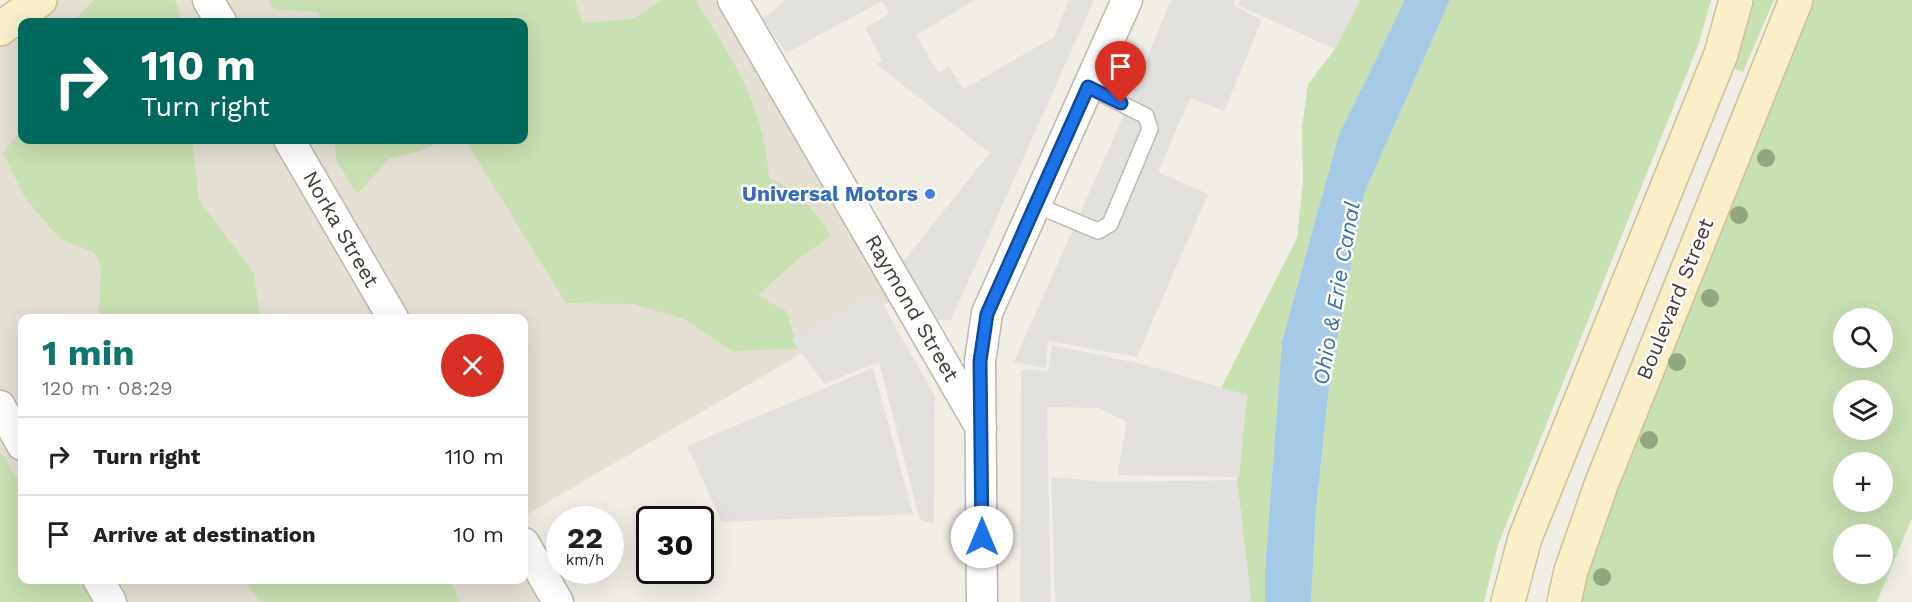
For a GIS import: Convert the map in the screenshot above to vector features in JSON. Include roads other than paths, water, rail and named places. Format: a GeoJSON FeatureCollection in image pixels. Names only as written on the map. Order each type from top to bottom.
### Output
{"type":"FeatureCollection","features":[{"type":"Feature","properties":{"kind":"main road"},"geometry":{"type":"LineString","coordinates":[[0,29],[40,0]]}},
{"type":"Feature","properties":{"kind":"main road"},"geometry":{"type":"LineString","coordinates":[[1508,602],[1525,538],[1721,54],[1737,0]]}},
{"type":"Feature","properties":{"kind":"main road","name":"Boulevard Street"},"geometry":{"type":"LineString","coordinates":[[1564,602],[1571,571],[1601,485],[1796,0]]}},
{"type":"Feature","properties":{"kind":"street"},"geometry":{"type":"LineString","coordinates":[[208,0],[219,18]]}},
{"type":"Feature","properties":{"kind":"street","name":"Raymond Street"},"geometry":{"type":"LineString","coordinates":[[733,0],[982,430]]}},
{"type":"Feature","properties":{"kind":"street"},"geometry":{"type":"LineString","coordinates":[[982,602],[980,361],[987,314],[1127,0]]}},
{"type":"Feature","properties":{"kind":"street","name":"Norka Street"},"geometry":{"type":"LineString","coordinates":[[291,144],[391,314]]}},
{"type":"Feature","properties":{"kind":"street"},"geometry":{"type":"LineString","coordinates":[[0,406],[18,438]]}},
{"type":"Feature","properties":{"kind":"street"},"geometry":{"type":"LineString","coordinates":[[528,550],[558,602]]}},
{"type":"Feature","properties":{"kind":"street"},"geometry":{"type":"LineString","coordinates":[[101,584],[111,602]]}},
{"type":"Feature","properties":{"kind":"lane"},"geometry":{"type":"LineString","coordinates":[[1036,205],[1098,231],[1110,224],[1150,129],[1146,116],[1088,87]]}},
{"type":"Feature","properties":{"kind":"water","name":"Ohio & Erie Canal"},"geometry":{"type":"Polygon","coordinates":[[[1405,0],[1450,0],[1364,194],[1330,379],[1316,510],[1311,602],[1265,602],[1265,570],[1282,341],[1339,134],[1405,0]]]}},
{"type":"Feature","properties":{"kind":"place","name":"Universal Motors"},"geometry":{"type":"Point","coordinates":[930,194]}}]}
